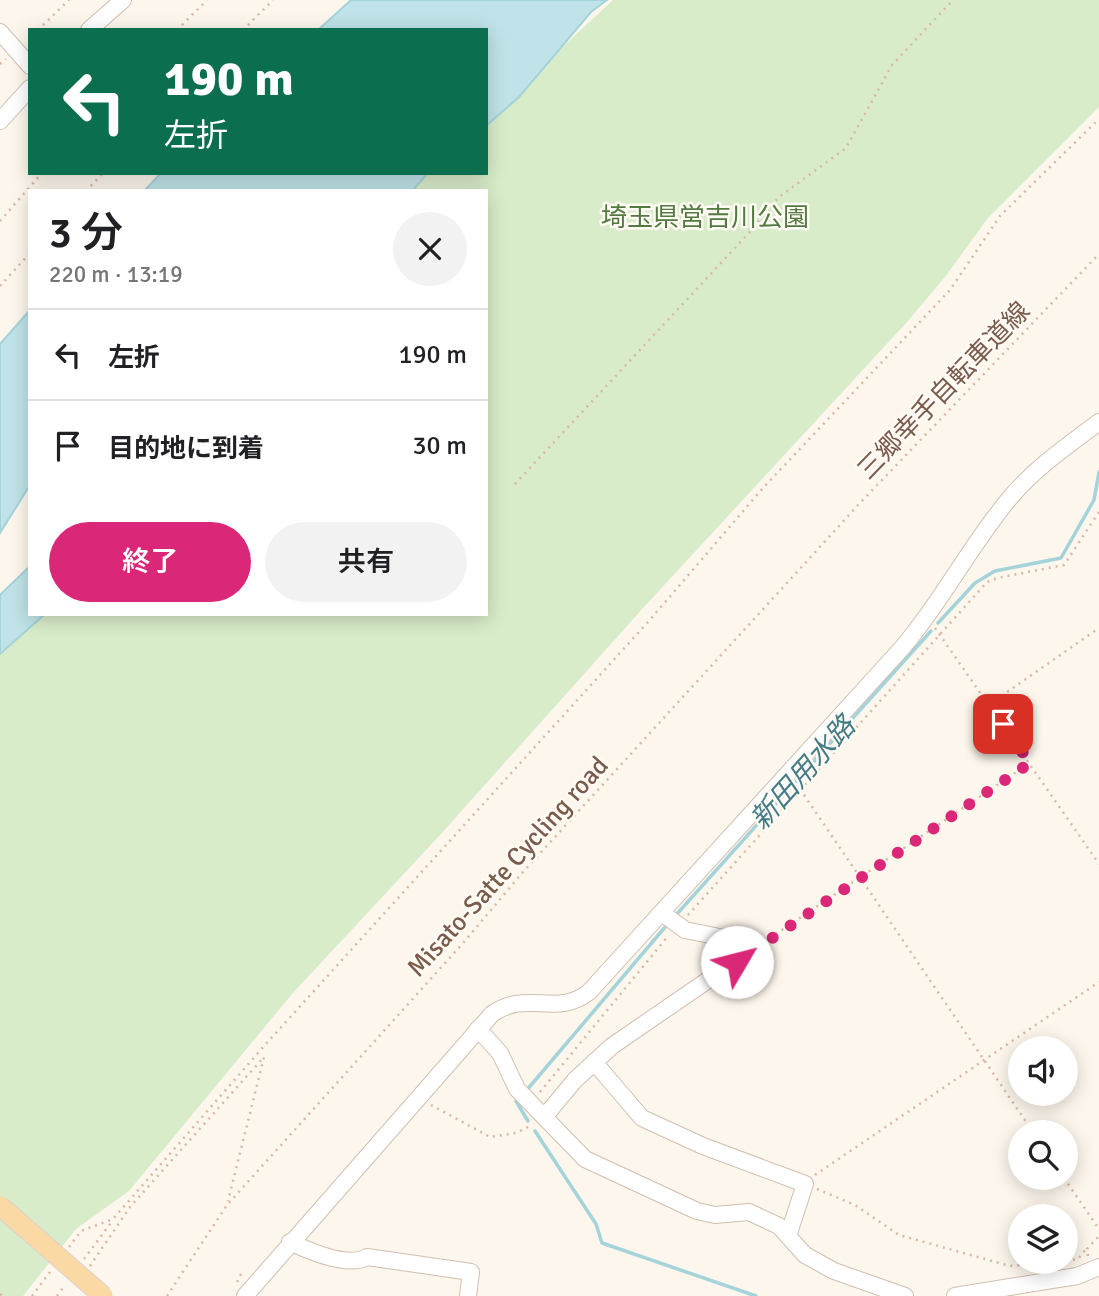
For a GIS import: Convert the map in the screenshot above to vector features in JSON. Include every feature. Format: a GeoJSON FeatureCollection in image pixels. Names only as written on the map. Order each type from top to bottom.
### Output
{"type":"FeatureCollection","features":[{"type":"Feature","properties":{"kind":"main road"},"geometry":{"type":"LineString","coordinates":[[0,1206],[103,1296]]}},
{"type":"Feature","properties":{"kind":"street"},"geometry":{"type":"LineString","coordinates":[[91,28],[123,0]]}},
{"type":"Feature","properties":{"kind":"street"},"geometry":{"type":"LineString","coordinates":[[0,32],[28,64]]}},
{"type":"Feature","properties":{"kind":"street"},"geometry":{"type":"LineString","coordinates":[[0,121],[28,90]]}},
{"type":"Feature","properties":{"kind":"street"},"geometry":{"type":"LineString","coordinates":[[245,1296],[478,1029],[505,1005],[526,1002],[560,1005],[581,999],[926,621],[1010,498],[1041,466],[1099,422]]}},
{"type":"Feature","properties":{"kind":"street"},"geometry":{"type":"LineString","coordinates":[[662,913],[684,930],[758,946]]}},
{"type":"Feature","properties":{"kind":"street"},"geometry":{"type":"LineString","coordinates":[[545,1116],[611,1046],[758,946]]}},
{"type":"Feature","properties":{"kind":"street"},"geometry":{"type":"LineString","coordinates":[[478,1029],[500,1054],[517,1089],[575,1150],[592,1164],[697,1211],[715,1215],[749,1212],[779,1226],[805,1255],[834,1271],[905,1296]]}},
{"type":"Feature","properties":{"kind":"street"},"geometry":{"type":"LineString","coordinates":[[594,1062],[642,1118],[703,1146],[805,1184],[788,1236]]}},
{"type":"Feature","properties":{"kind":"street"},"geometry":{"type":"LineString","coordinates":[[290,1242],[320,1255],[357,1261],[367,1257],[471,1272],[468,1296]]}},
{"type":"Feature","properties":{"kind":"street"},"geometry":{"type":"LineString","coordinates":[[955,1296],[1077,1276],[1099,1266]]}},
{"type":"Feature","properties":{"kind":"path"},"geometry":{"type":"LineString","coordinates":[[40,28],[69,0]]}},
{"type":"Feature","properties":{"kind":"path"},"geometry":{"type":"LineString","coordinates":[[179,28],[207,0]]}},
{"type":"Feature","properties":{"kind":"path"},"geometry":{"type":"LineString","coordinates":[[245,28],[273,0]]}},
{"type":"Feature","properties":{"kind":"path"},"geometry":{"type":"LineString","coordinates":[[515,484],[748,234],[779,197],[846,148],[892,65],[953,0]]}},
{"type":"Feature","properties":{"kind":"path"},"geometry":{"type":"LineString","coordinates":[[65,1253],[81,1231],[113,1219],[265,1045],[648,622],[763,488],[950,290],[1000,216],[1099,119]]}},
{"type":"Feature","properties":{"kind":"path"},"geometry":{"type":"LineString","coordinates":[[0,221],[40,175]]}},
{"type":"Feature","properties":{"kind":"path"},"geometry":{"type":"LineString","coordinates":[[88,189],[101,175]]}},
{"type":"Feature","properties":{"kind":"path","name":"三郷幸手自転車道線"},"geometry":{"type":"LineString","coordinates":[[227,1205],[464,942],[523,872],[860,503],[1099,254]]}},
{"type":"Feature","properties":{"kind":"path"},"geometry":{"type":"LineString","coordinates":[[0,286],[28,255]]}},
{"type":"Feature","properties":{"kind":"path"},"geometry":{"type":"LineString","coordinates":[[532,1103],[588,1031],[678,926],[987,582],[1064,565],[1099,512]]}},
{"type":"Feature","properties":{"kind":"path"},"geometry":{"type":"LineString","coordinates":[[926,621],[940,633],[1099,864]]}},
{"type":"Feature","properties":{"kind":"path"},"geometry":{"type":"LineString","coordinates":[[990,704],[1099,628]]}},
{"type":"Feature","properties":{"kind":"path"},"geometry":{"type":"LineString","coordinates":[[758,946],[1030,763]]}},
{"type":"Feature","properties":{"kind":"path"},"geometry":{"type":"LineString","coordinates":[[800,789],[1025,1120]]}},
{"type":"Feature","properties":{"kind":"path"},"geometry":{"type":"LineString","coordinates":[[1008,1265],[899,1235],[855,1205],[805,1184],[816,1173],[1099,982]]}},
{"type":"Feature","properties":{"kind":"path"},"geometry":{"type":"LineString","coordinates":[[167,1296],[227,1205],[265,1045]]}},
{"type":"Feature","properties":{"kind":"path"},"geometry":{"type":"LineString","coordinates":[[84,1274],[130,1207],[264,1057]]}},
{"type":"Feature","properties":{"kind":"path"},"geometry":{"type":"LineString","coordinates":[[418,1098],[490,1137],[516,1132],[545,1116]]}},
{"type":"Feature","properties":{"kind":"path"},"geometry":{"type":"LineString","coordinates":[[1072,1190],[1099,1229]]}},
{"type":"Feature","properties":{"kind":"path"},"geometry":{"type":"LineString","coordinates":[[1078,1259],[1087,1249]]}},
{"type":"Feature","properties":{"kind":"path"},"geometry":{"type":"LineString","coordinates":[[32,1296],[57,1264]]}},
{"type":"Feature","properties":{"kind":"path"},"geometry":{"type":"LineString","coordinates":[[63,1288],[69,1292]]}},
{"type":"Feature","properties":{"kind":"green space","name":"埼玉県営吉川公園"},"geometry":{"type":"Polygon","coordinates":[[[613,0],[1099,0],[1099,107],[988,218],[945,277],[907,322],[292,994],[129,1191],[76,1229],[23,1296],[0,1296],[0,652],[39,616],[488,616],[488,189],[415,189],[426,175],[488,175],[488,116],[613,0]]]}},
{"type":"Feature","properties":{"kind":"water"},"geometry":{"type":"Polygon","coordinates":[[[351,0],[607,0],[591,12],[519,97],[488,124],[488,28],[320,28],[351,0]]]}},
{"type":"Feature","properties":{"kind":"water"},"geometry":{"type":"Polygon","coordinates":[[[159,175],[426,175],[414,189],[146,189],[159,175]]]}},
{"type":"Feature","properties":{"kind":"water"},"geometry":{"type":"Polygon","coordinates":[[[28,312],[28,488],[0,533],[0,344],[28,312]]]}},
{"type":"Feature","properties":{"kind":"water"},"geometry":{"type":"Polygon","coordinates":[[[28,568],[28,616],[43,616],[0,654],[0,595],[28,568]]]}},
{"type":"Feature","properties":{"kind":"waterway","name":"新田用水路"},"geometry":{"type":"LineString","coordinates":[[938,623],[975,583],[995,571],[1061,558],[1094,500],[1099,472]]}},
{"type":"Feature","properties":{"kind":"waterway","name":"新田用水路"},"geometry":{"type":"LineString","coordinates":[[676,915],[931,631]]}},
{"type":"Feature","properties":{"kind":"waterway","name":"新田用水路"},"geometry":{"type":"LineString","coordinates":[[526,1091],[666,926]]}},
{"type":"Feature","properties":{"kind":"waterway"},"geometry":{"type":"LineString","coordinates":[[516,1101],[528,1121]]}},
{"type":"Feature","properties":{"kind":"waterway"},"geometry":{"type":"LineString","coordinates":[[535,1131],[596,1224],[602,1243],[756,1296]]}},
{"type":"Feature","properties":{"kind":"route"},"geometry":{"type":"LineString","coordinates":[[737,962],[1030,763],[1003,724]]}}]}
